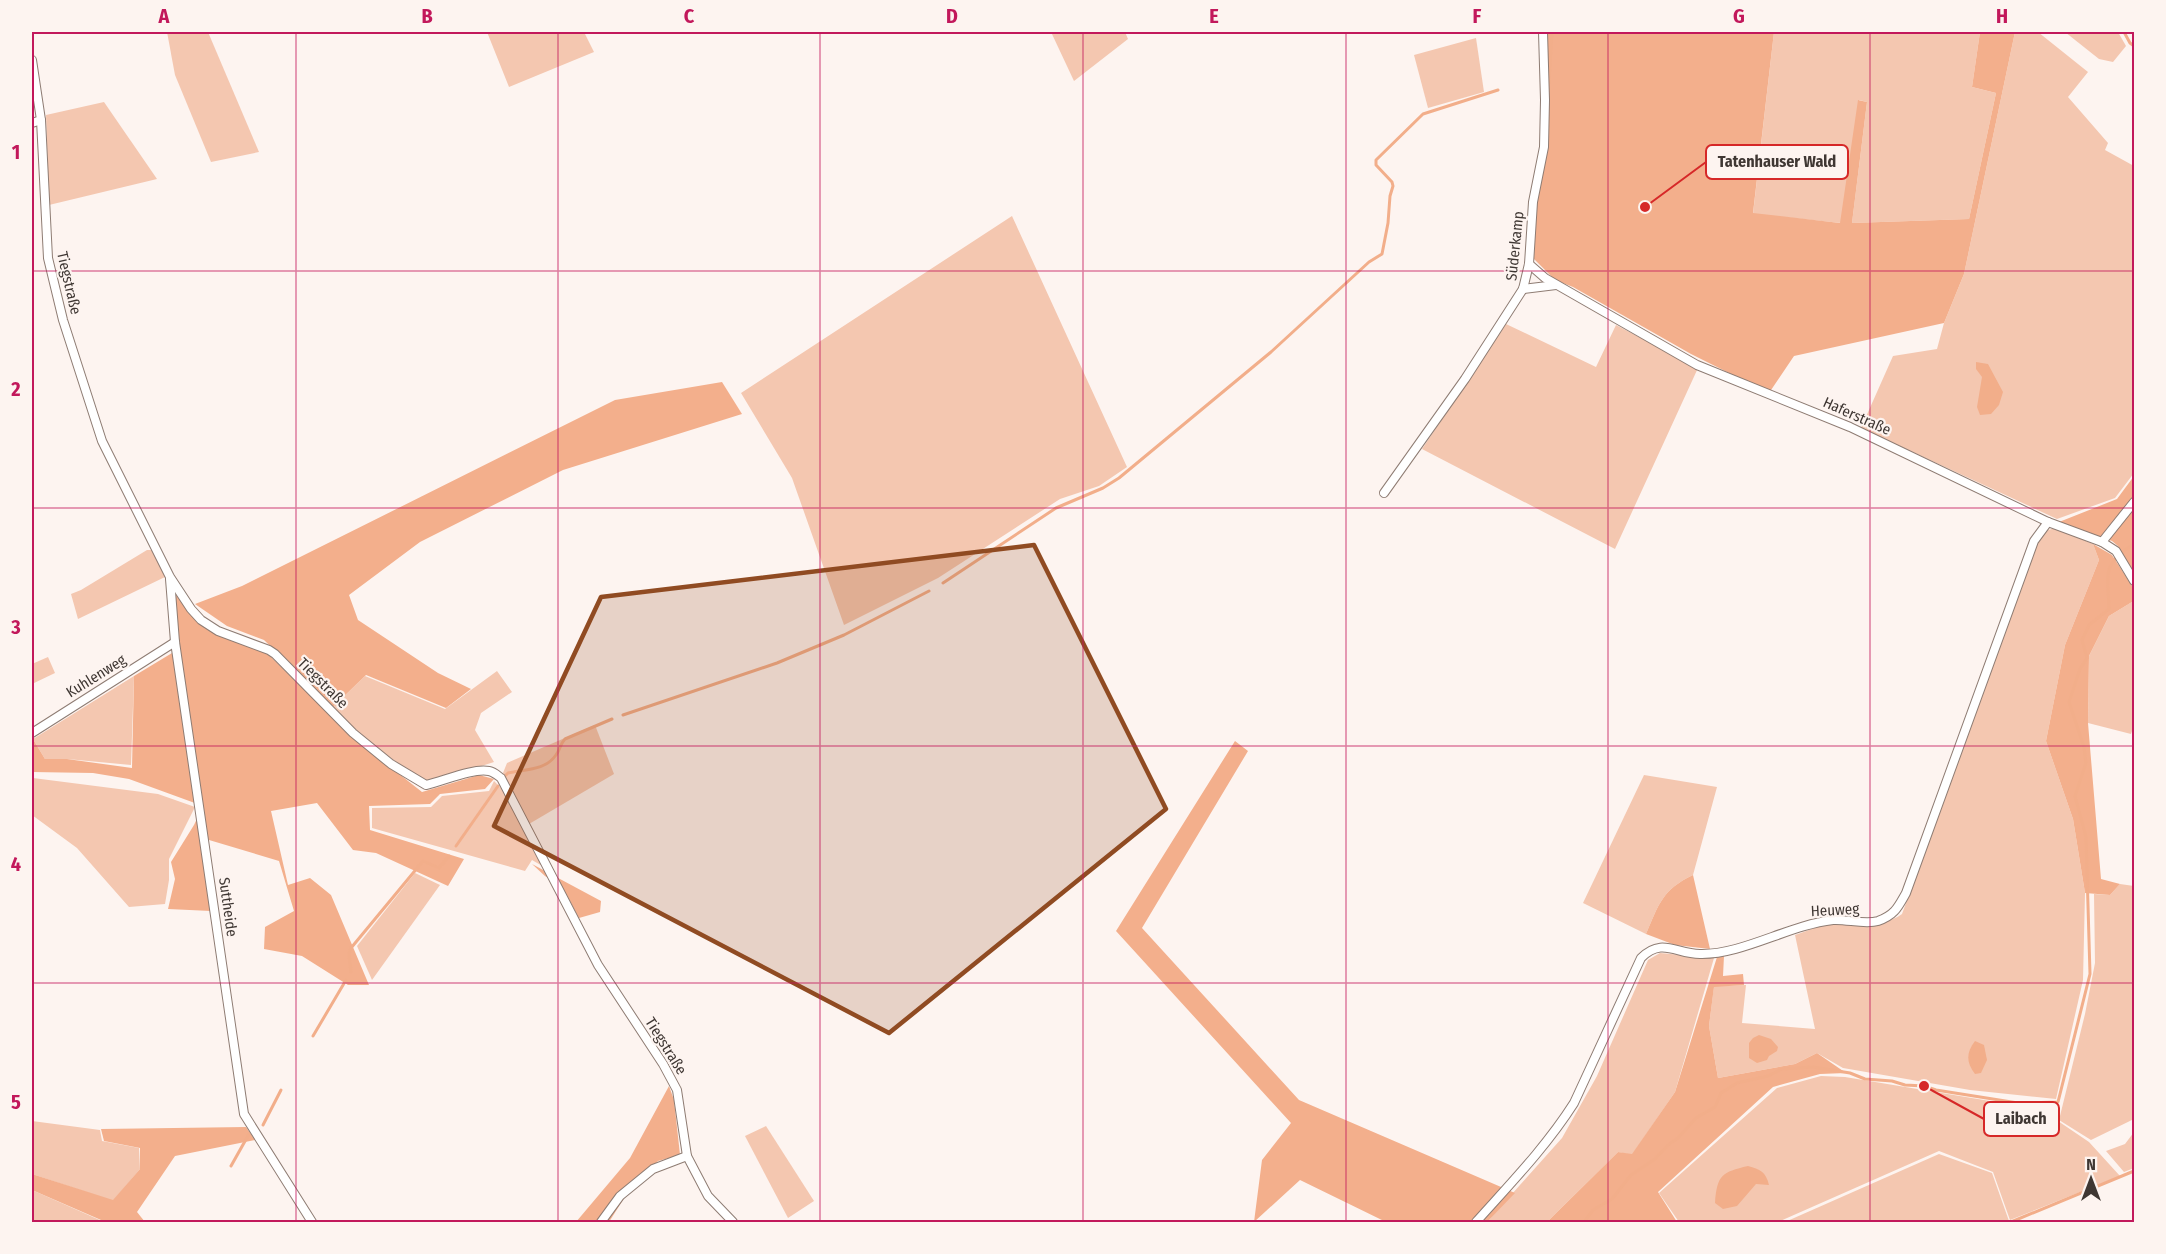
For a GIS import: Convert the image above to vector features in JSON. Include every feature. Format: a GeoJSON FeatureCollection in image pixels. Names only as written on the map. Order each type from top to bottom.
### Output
{"type":"FeatureCollection","features":[{"type":"Feature","properties":{"kind":"street","name":"Süderkamp"},"geometry":{"type":"LineString","coordinates":[[1384,493],[1465,379],[1523,289],[1529,264],[1533,202],[1544,147],[1543,32]]}},
{"type":"Feature","properties":{"kind":"street","name":"Tiegstraße"},"geometry":{"type":"LineString","coordinates":[[32,60],[41,120],[48,258],[61,313],[102,441],[170,578],[201,620],[218,631],[275,654],[353,733],[391,764],[426,784],[479,771],[492,771],[501,778],[598,965],[663,1064],[677,1090],[687,1156],[708,1196],[733,1222]]}},
{"type":"Feature","properties":{"kind":"street"},"geometry":{"type":"LineString","coordinates":[[32,123],[41,120]]}},
{"type":"Feature","properties":{"kind":"street","name":"Haferstraße"},"geometry":{"type":"LineString","coordinates":[[1529,264],[1545,278],[1696,365],[1850,427],[2048,522],[2102,543],[2118,554],[2134,581]]}},
{"type":"Feature","properties":{"kind":"street"},"geometry":{"type":"LineString","coordinates":[[1523,289],[1557,285]]}},
{"type":"Feature","properties":{"kind":"street"},"geometry":{"type":"LineString","coordinates":[[2102,543],[2134,502]]}},
{"type":"Feature","properties":{"kind":"street","name":"Heuweg"},"geometry":{"type":"LineString","coordinates":[[1476,1222],[1542,1148],[1574,1103],[1641,958],[1650,949],[1659,947],[1700,954],[1726,951],[1807,924],[1835,920],[1876,922],[1895,912],[1906,893],[2034,541],[2048,522]]}},
{"type":"Feature","properties":{"kind":"street","name":"Suttheide"},"geometry":{"type":"LineString","coordinates":[[170,578],[175,642],[244,1114],[312,1222]]}},
{"type":"Feature","properties":{"kind":"street","name":"Kuhlenweg"},"geometry":{"type":"LineString","coordinates":[[32,733],[175,642]]}},
{"type":"Feature","properties":{"kind":"street"},"geometry":{"type":"LineString","coordinates":[[601,1222],[620,1196],[653,1169],[687,1156]]}},
{"type":"Feature","properties":{"kind":"highlighted area"},"geometry":{"type":"Polygon","coordinates":[[[1034,545],[1166,809],[889,1033],[494,826],[601,597],[1034,545]]]}},
{"type":"Feature","properties":{"kind":"shaded area"},"geometry":{"type":"Polygon","coordinates":[[[167,32],[208,32],[259,152],[211,162],[175,75],[167,32]]]}},
{"type":"Feature","properties":{"kind":"shaded area"},"geometry":{"type":"Polygon","coordinates":[[[487,32],[584,32],[594,52],[509,87],[487,32]]]}},
{"type":"Feature","properties":{"kind":"shaded area"},"geometry":{"type":"Polygon","coordinates":[[[1051,32],[1125,32],[1128,39],[1074,81],[1051,32]]]}},
{"type":"Feature","properties":{"kind":"shaded area"},"geometry":{"type":"Polygon","coordinates":[[[1546,32],[1774,32],[1753,213],[1840,223],[1858,100],[1867,102],[1852,223],[1969,219],[1996,93],[1972,87],[1980,32],[2015,32],[1964,274],[1944,323],[1794,356],[1769,393],[1691,354],[1573,287],[1555,280],[1534,259],[1536,200],[1548,150],[1549,88],[1546,32]]]}},
{"type":"Feature","properties":{"kind":"shaded area"},"geometry":{"type":"Polygon","coordinates":[[[1774,32],[1980,32],[1972,87],[1996,93],[1969,219],[1852,223],[1867,102],[1859,100],[1841,223],[1753,214],[1774,32]]]}},
{"type":"Feature","properties":{"kind":"shaded area"},"geometry":{"type":"Polygon","coordinates":[[[2015,32],[2038,32],[2088,72],[2068,97],[2108,143],[2105,150],[2134,166],[2134,473],[2115,498],[2057,519],[1861,428],[1893,356],[1937,349],[1944,323],[1964,274],[2015,32]]]}},
{"type":"Feature","properties":{"kind":"shaded area"},"geometry":{"type":"Polygon","coordinates":[[[2065,32],[2118,32],[2126,46],[2113,62],[2099,59],[2065,32]]]}},
{"type":"Feature","properties":{"kind":"shaded area"},"geometry":{"type":"Polygon","coordinates":[[[1476,38],[1484,92],[1428,108],[1414,55],[1476,38]]]}},
{"type":"Feature","properties":{"kind":"shaded area"},"geometry":{"type":"Polygon","coordinates":[[[104,102],[157,179],[49,205],[46,115],[104,102]]]}},
{"type":"Feature","properties":{"kind":"shaded area"},"geometry":{"type":"Polygon","coordinates":[[[1012,216],[1127,467],[1099,486],[1060,499],[938,578],[844,625],[792,478],[741,393],[1012,216]]]}},
{"type":"Feature","properties":{"kind":"shaded area"},"geometry":{"type":"Polygon","coordinates":[[[1506,324],[1596,367],[1616,325],[1698,368],[1615,549],[1422,449],[1506,324]]]}},
{"type":"Feature","properties":{"kind":"shaded area"},"geometry":{"type":"Polygon","coordinates":[[[1976,362],[1988,364],[2003,392],[1999,405],[1991,414],[1980,415],[1977,407],[1982,377],[1976,369],[1976,362]]]}},
{"type":"Feature","properties":{"kind":"shaded area"},"geometry":{"type":"Polygon","coordinates":[[[722,382],[742,414],[563,470],[420,542],[349,595],[358,620],[438,673],[471,689],[446,708],[366,675],[333,707],[264,640],[227,626],[195,604],[242,586],[615,400],[722,382]]]}},
{"type":"Feature","properties":{"kind":"shaded area"},"geometry":{"type":"Polygon","coordinates":[[[2134,476],[2134,573],[2118,546],[2112,541],[2059,522],[2117,499],[2134,476]]]}},
{"type":"Feature","properties":{"kind":"shaded area"},"geometry":{"type":"Polygon","coordinates":[[[2055,528],[2093,544],[2099,560],[2065,645],[2046,741],[2073,819],[2085,893],[2083,980],[2056,1099],[1970,1090],[1843,1068],[1817,1053],[1795,1064],[1718,1078],[1709,1026],[1714,986],[1746,985],[1742,1023],[1815,1029],[1795,935],[1832,923],[1877,923],[1894,919],[1902,914],[2037,543],[2045,531],[2055,528]]]}},
{"type":"Feature","properties":{"kind":"shaded area"},"geometry":{"type":"Polygon","coordinates":[[[2093,544],[2112,555],[2134,589],[2134,604],[2132,602],[2109,616],[2089,656],[2088,723],[2101,879],[2120,884],[2110,895],[2085,893],[2073,819],[2046,741],[2065,645],[2099,560],[2093,544]]]}},
{"type":"Feature","properties":{"kind":"shaded area"},"geometry":{"type":"Polygon","coordinates":[[[147,550],[153,550],[165,577],[78,619],[71,594],[147,550]]]}},
{"type":"Feature","properties":{"kind":"shaded area"},"geometry":{"type":"Polygon","coordinates":[[[176,595],[188,610],[221,633],[261,647],[351,736],[422,792],[479,775],[494,779],[485,789],[440,794],[430,804],[369,806],[370,830],[464,859],[448,886],[376,853],[353,850],[317,803],[271,811],[288,885],[310,878],[331,895],[369,985],[348,985],[302,956],[264,949],[265,927],[294,911],[279,861],[199,837],[211,911],[168,909],[175,879],[171,862],[203,806],[129,779],[93,773],[32,772],[33,739],[45,759],[67,759],[132,768],[134,676],[177,650],[173,596],[176,595]]]}},
{"type":"Feature","properties":{"kind":"shaded area"},"geometry":{"type":"Polygon","coordinates":[[[2132,602],[2134,604],[2134,725],[2131,734],[2088,723],[2089,656],[2109,616],[2132,602]]]}},
{"type":"Feature","properties":{"kind":"shaded area"},"geometry":{"type":"Polygon","coordinates":[[[48,657],[55,673],[32,684],[32,664],[48,657]]]}},
{"type":"Feature","properties":{"kind":"shaded area"},"geometry":{"type":"Polygon","coordinates":[[[497,671],[512,692],[481,713],[475,730],[494,762],[428,782],[378,748],[333,707],[365,676],[445,709],[497,671]]]}},
{"type":"Feature","properties":{"kind":"shaded area"},"geometry":{"type":"Polygon","coordinates":[[[134,676],[131,765],[45,759],[33,739],[134,676]]]}},
{"type":"Feature","properties":{"kind":"shaded area"},"geometry":{"type":"Polygon","coordinates":[[[595,725],[614,774],[529,824],[503,773],[507,763],[595,725]]]}},
{"type":"Feature","properties":{"kind":"shaded area"},"geometry":{"type":"Polygon","coordinates":[[[1235,741],[1248,751],[1142,928],[1299,1100],[1515,1193],[1487,1222],[1386,1222],[1300,1180],[1254,1222],[1262,1160],[1291,1123],[1116,931],[1235,741]]]}},
{"type":"Feature","properties":{"kind":"shaded area"},"geometry":{"type":"Polygon","coordinates":[[[1644,775],[1717,787],[1693,875],[1668,892],[1658,906],[1646,934],[1583,903],[1644,775]]]}},
{"type":"Feature","properties":{"kind":"shaded area"},"geometry":{"type":"Polygon","coordinates":[[[33,778],[158,794],[195,807],[169,859],[169,880],[165,904],[129,907],[77,848],[32,815],[33,778]]]}},
{"type":"Feature","properties":{"kind":"shaded area"},"geometry":{"type":"Polygon","coordinates":[[[494,781],[505,792],[544,867],[532,860],[525,871],[372,828],[372,808],[431,807],[442,796],[489,791],[494,781]]]}},
{"type":"Feature","properties":{"kind":"shaded area"},"geometry":{"type":"Polygon","coordinates":[[[532,864],[601,901],[600,912],[579,918],[563,888],[532,864]]]}},
{"type":"Feature","properties":{"kind":"shaded area"},"geometry":{"type":"Polygon","coordinates":[[[415,873],[440,885],[372,980],[357,946],[415,873]]]}},
{"type":"Feature","properties":{"kind":"shaded area"},"geometry":{"type":"Polygon","coordinates":[[[1693,875],[1710,949],[1675,945],[1646,934],[1658,906],[1668,892],[1693,875]]]}},
{"type":"Feature","properties":{"kind":"shaded area"},"geometry":{"type":"Polygon","coordinates":[[[2120,884],[2134,886],[2134,1119],[2091,1140],[2059,1120],[2095,963],[2094,894],[2110,895],[2120,884]]]}},
{"type":"Feature","properties":{"kind":"shaded area"},"geometry":{"type":"Polygon","coordinates":[[[1660,953],[1714,958],[1675,1092],[1632,1155],[1618,1152],[1547,1222],[1487,1222],[1562,1138],[1597,1076],[1648,960],[1660,953]]]}},
{"type":"Feature","properties":{"kind":"shaded area"},"geometry":{"type":"Polygon","coordinates":[[[1724,956],[1723,976],[1743,974],[1744,985],[1714,987],[1709,1026],[1718,1078],[1795,1064],[1817,1053],[1846,1073],[1820,1074],[1773,1087],[1658,1192],[1677,1222],[1547,1222],[1618,1152],[1632,1154],[1675,1092],[1717,957],[1724,956]]]}},
{"type":"Feature","properties":{"kind":"shaded area"},"geometry":{"type":"Polygon","coordinates":[[[1759,1035],[1771,1039],[1778,1047],[1777,1051],[1767,1060],[1757,1063],[1749,1058],[1749,1043],[1759,1035]]]}},
{"type":"Feature","properties":{"kind":"shaded area"},"geometry":{"type":"Polygon","coordinates":[[[1975,1041],[1984,1045],[1987,1060],[1981,1073],[1975,1074],[1968,1058],[1975,1041]]]}},
{"type":"Feature","properties":{"kind":"shaded area"},"geometry":{"type":"Polygon","coordinates":[[[1821,1076],[1845,1077],[2002,1103],[2058,1107],[2058,1121],[2089,1142],[2120,1176],[2010,1220],[1993,1172],[1939,1151],[1778,1222],[1679,1222],[1659,1193],[1777,1088],[1821,1076]]]}},
{"type":"Feature","properties":{"kind":"shaded area"},"geometry":{"type":"Polygon","coordinates":[[[669,1086],[674,1100],[680,1155],[658,1161],[628,1192],[609,1222],[576,1222],[630,1158],[669,1086]]]}},
{"type":"Feature","properties":{"kind":"shaded area"},"geometry":{"type":"Polygon","coordinates":[[[32,1121],[100,1130],[102,1141],[139,1148],[140,1169],[113,1201],[32,1174],[32,1121]]]}},
{"type":"Feature","properties":{"kind":"shaded area"},"geometry":{"type":"Polygon","coordinates":[[[766,1126],[814,1201],[788,1218],[745,1136],[766,1126]]]}},
{"type":"Feature","properties":{"kind":"shaded area"},"geometry":{"type":"Polygon","coordinates":[[[246,1127],[255,1140],[175,1156],[137,1212],[145,1222],[101,1222],[101,1220],[32,1190],[32,1174],[113,1200],[140,1169],[140,1148],[104,1141],[101,1129],[246,1127]]]}},
{"type":"Feature","properties":{"kind":"shaded area"},"geometry":{"type":"Polygon","coordinates":[[[2134,1132],[2134,1168],[2124,1172],[2106,1151],[2125,1144],[2134,1132]]]}},
{"type":"Feature","properties":{"kind":"shaded area"},"geometry":{"type":"Polygon","coordinates":[[[1939,1154],[1992,1173],[2009,1221],[1785,1222],[1939,1154]]]}},
{"type":"Feature","properties":{"kind":"shaded area"},"geometry":{"type":"Polygon","coordinates":[[[1748,1166],[1762,1172],[1769,1185],[1756,1184],[1737,1206],[1723,1209],[1715,1203],[1719,1181],[1722,1176],[1732,1170],[1748,1166]]]}},
{"type":"Feature","properties":{"kind":"shaded area"},"geometry":{"type":"Polygon","coordinates":[[[32,1190],[102,1221],[32,1222],[32,1190]]]}},
{"type":"Feature","properties":{"kind":"waterway"},"geometry":{"type":"LineString","coordinates":[[1549,83],[1552,32]]}},
{"type":"Feature","properties":{"kind":"waterway"},"geometry":{"type":"LineString","coordinates":[[2124,32],[2134,46]]}},
{"type":"Feature","properties":{"kind":"waterway"},"geometry":{"type":"LineString","coordinates":[[943,583],[1056,508],[1103,488],[1119,478],[1271,352],[1369,262],[1382,254],[1393,186],[1376,165],[1376,160],[1423,114],[1498,90]]}},
{"type":"Feature","properties":{"kind":"waterway"},"geometry":{"type":"LineString","coordinates":[[1584,1222],[1593,1210],[1612,1199],[1631,1175],[1655,1159],[1696,1118],[1715,1107],[1721,1093],[1737,1083],[1768,1076],[1782,1069],[1813,1067],[1850,1073],[1865,1079],[1924,1086],[1936,1090],[2018,1103],[2058,1102],[2090,974],[2086,837],[2075,796],[2086,763],[2084,747],[2069,702],[2080,669],[2087,658],[2082,640],[2089,625],[2109,609],[2108,578],[2111,564],[2123,551],[2134,544]]}},
{"type":"Feature","properties":{"kind":"waterway"},"geometry":{"type":"LineString","coordinates":[[623,715],[777,663],[844,635],[929,591]]}},
{"type":"Feature","properties":{"kind":"waterway"},"geometry":{"type":"LineString","coordinates":[[505,776],[508,773],[546,764],[556,755],[565,739],[612,719]]}},
{"type":"Feature","properties":{"kind":"waterway"},"geometry":{"type":"LineString","coordinates":[[456,846],[498,786]]}},
{"type":"Feature","properties":{"kind":"waterway"},"geometry":{"type":"LineString","coordinates":[[351,972],[349,954],[351,948],[423,861],[439,868],[449,856]]}},
{"type":"Feature","properties":{"kind":"waterway"},"geometry":{"type":"LineString","coordinates":[[313,1036],[346,980]]}},
{"type":"Feature","properties":{"kind":"waterway"},"geometry":{"type":"LineString","coordinates":[[263,1125],[281,1090]]}},
{"type":"Feature","properties":{"kind":"waterway"},"geometry":{"type":"LineString","coordinates":[[231,1166],[249,1134]]}},
{"type":"Feature","properties":{"kind":"waterway"},"geometry":{"type":"LineString","coordinates":[[2011,1222],[2134,1171]]}},
{"type":"Feature","properties":{"kind":"place","name":"Tatenhauser Wald"},"geometry":{"type":"Point","coordinates":[1645,207]}},
{"type":"Feature","properties":{"kind":"place","name":"Laibach"},"geometry":{"type":"Point","coordinates":[1924,1086]}}]}
